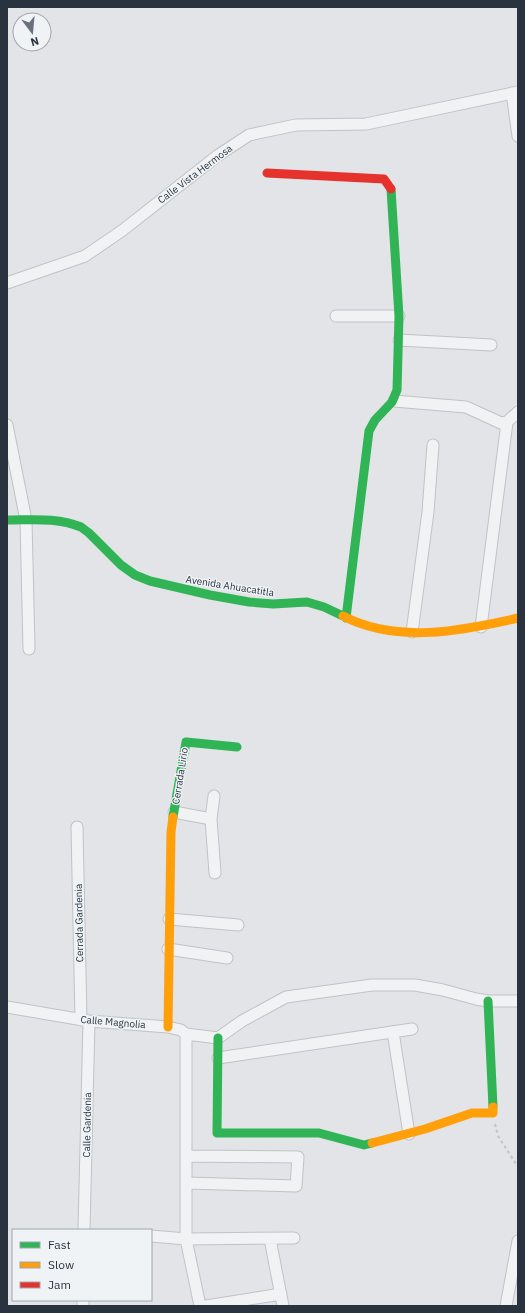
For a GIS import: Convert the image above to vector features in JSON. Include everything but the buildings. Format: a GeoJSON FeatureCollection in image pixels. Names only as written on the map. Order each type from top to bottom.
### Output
{"type":"FeatureCollection","features":[{"type":"Feature","properties":{"kind":"street"},"geometry":{"type":"LineString","coordinates":[[515,93],[518,136]]}},
{"type":"Feature","properties":{"kind":"street","name":"Calle Vista Hermosa"},"geometry":{"type":"LineString","coordinates":[[7,283],[85,256],[128,226],[211,160],[249,135],[296,126],[366,124],[515,93]]}},
{"type":"Feature","properties":{"kind":"street"},"geometry":{"type":"LineString","coordinates":[[267,173],[384,179],[391,189],[399,316],[397,390],[394,401],[375,420],[369,431],[346,618]]}},
{"type":"Feature","properties":{"kind":"street"},"geometry":{"type":"LineString","coordinates":[[336,316],[399,316]]}},
{"type":"Feature","properties":{"kind":"street"},"geometry":{"type":"LineString","coordinates":[[399,340],[491,345]]}},
{"type":"Feature","properties":{"kind":"street"},"geometry":{"type":"LineString","coordinates":[[394,401],[466,407],[496,421],[507,422]]}},
{"type":"Feature","properties":{"kind":"street"},"geometry":{"type":"LineString","coordinates":[[481,627],[507,422],[518,412]]}},
{"type":"Feature","properties":{"kind":"street"},"geometry":{"type":"LineString","coordinates":[[7,425],[26,520],[29,649]]}},
{"type":"Feature","properties":{"kind":"street"},"geometry":{"type":"LineString","coordinates":[[412,632],[428,512],[434,445]]}},
{"type":"Feature","properties":{"kind":"street"},"geometry":{"type":"LineString","coordinates":[[7,520],[26,520]]}},
{"type":"Feature","properties":{"kind":"street","name":"Avenida Ahuacatitla"},"geometry":{"type":"LineString","coordinates":[[26,520],[72,524],[88,532],[114,560],[129,572],[159,584],[216,597],[260,603],[281,604],[306,602],[328,608],[346,618],[373,628],[412,632],[481,627],[518,618]]}},
{"type":"Feature","properties":{"kind":"street","name":"Cerrada Lirio"},"geometry":{"type":"LineString","coordinates":[[168,1027],[171,832],[186,742],[237,747]]}},
{"type":"Feature","properties":{"kind":"street"},"geometry":{"type":"LineString","coordinates":[[214,796],[211,819],[215,873]]}},
{"type":"Feature","properties":{"kind":"street","name":"Cerrada Lirio"},"geometry":{"type":"LineString","coordinates":[[174,812],[211,819]]}},
{"type":"Feature","properties":{"kind":"street","name":"Cerrada Gardenia"},"geometry":{"type":"LineString","coordinates":[[77,827],[85,1020]]}},
{"type":"Feature","properties":{"kind":"street"},"geometry":{"type":"LineString","coordinates":[[169,919],[238,925]]}},
{"type":"Feature","properties":{"kind":"street"},"geometry":{"type":"LineString","coordinates":[[168,949],[227,958]]}},
{"type":"Feature","properties":{"kind":"street"},"geometry":{"type":"LineString","coordinates":[[488,1001],[493,1113],[472,1114],[409,1134],[364,1146],[319,1133],[217,1133],[218,1038],[242,1021],[286,997],[372,985],[415,985],[488,1001],[518,1001]]}},
{"type":"Feature","properties":{"kind":"street","name":"Calle Magnolia"},"geometry":{"type":"LineString","coordinates":[[7,1007],[85,1020],[168,1027],[181,1030],[186,1034],[218,1038]]}},
{"type":"Feature","properties":{"kind":"street","name":"Calle Gardenia"},"geometry":{"type":"LineString","coordinates":[[84,1229],[85,1020]]}},
{"type":"Feature","properties":{"kind":"street"},"geometry":{"type":"LineString","coordinates":[[218,1058],[412,1030]]}},
{"type":"Feature","properties":{"kind":"street"},"geometry":{"type":"LineString","coordinates":[[393,1032],[409,1134]]}},
{"type":"Feature","properties":{"kind":"street"},"geometry":{"type":"LineString","coordinates":[[186,1034],[186,1239],[200,1306]]}},
{"type":"Feature","properties":{"kind":"street"},"geometry":{"type":"LineString","coordinates":[[186,1156],[298,1157],[296,1186],[186,1183]]}},
{"type":"Feature","properties":{"kind":"street"},"geometry":{"type":"LineString","coordinates":[[152,1236],[186,1239],[294,1238]]}},
{"type":"Feature","properties":{"kind":"street"},"geometry":{"type":"LineString","coordinates":[[270,1239],[283,1306]]}},
{"type":"Feature","properties":{"kind":"street"},"geometry":{"type":"LineString","coordinates":[[506,1306],[518,1241]]}},
{"type":"Feature","properties":{"kind":"street"},"geometry":{"type":"LineString","coordinates":[[206,1306],[281,1294]]}},
{"type":"Feature","properties":{"kind":"path"},"geometry":{"type":"LineString","coordinates":[[493,1113],[498,1136],[518,1167]]}},
{"type":"Feature","properties":{"kind":"traffic: fast"},"geometry":{"type":"LineString","coordinates":[[346,618],[369,431],[375,420],[392,402],[397,390],[399,316],[391,189]]}},
{"type":"Feature","properties":{"kind":"traffic: fast"},"geometry":{"type":"LineString","coordinates":[[7,520],[54,520],[81,527],[121,565],[135,575],[150,581],[210,595],[249,602],[273,604],[307,602],[324,607],[343,616]]}},
{"type":"Feature","properties":{"kind":"traffic: fast"},"geometry":{"type":"LineString","coordinates":[[173,817],[186,742],[237,747]]}},
{"type":"Feature","properties":{"kind":"traffic: fast"},"geometry":{"type":"LineString","coordinates":[[488,1001],[493,1107]]}},
{"type":"Feature","properties":{"kind":"traffic: fast"},"geometry":{"type":"LineString","coordinates":[[218,1038],[217,1133],[319,1133],[364,1145],[372,1143]]}},
{"type":"Feature","properties":{"kind":"traffic: slow"},"geometry":{"type":"LineString","coordinates":[[343,616],[364,625],[385,630],[407,632],[452,630],[518,618]]}},
{"type":"Feature","properties":{"kind":"traffic: slow"},"geometry":{"type":"LineString","coordinates":[[168,1027],[171,832],[173,817]]}},
{"type":"Feature","properties":{"kind":"traffic: slow"},"geometry":{"type":"LineString","coordinates":[[372,1143],[425,1129],[472,1113],[493,1113],[493,1107]]}},
{"type":"Feature","properties":{"kind":"traffic: jam"},"geometry":{"type":"LineString","coordinates":[[267,173],[384,179],[391,189]]}}]}
